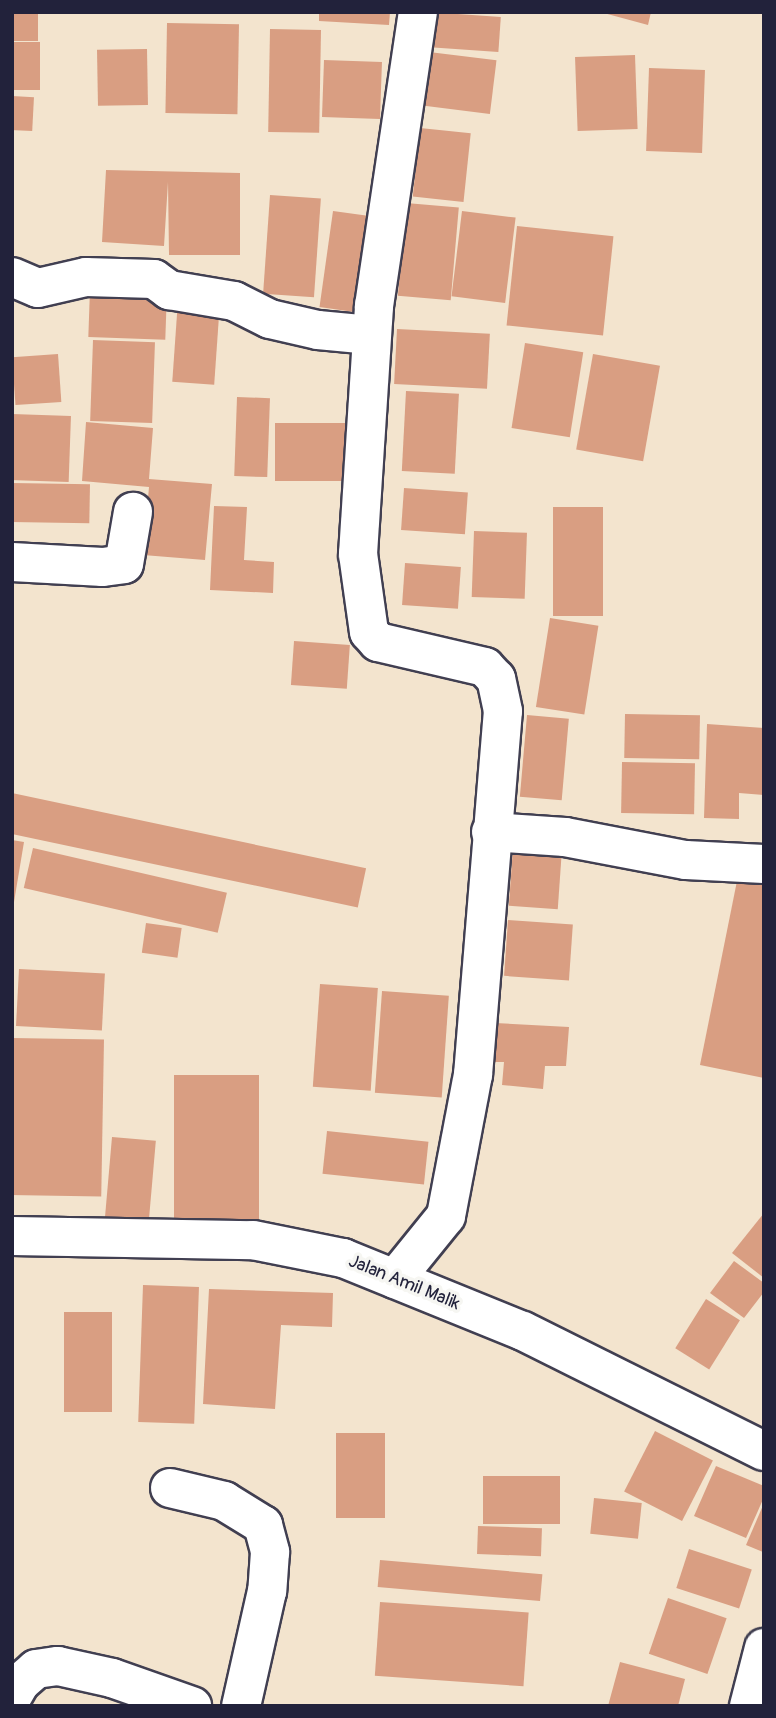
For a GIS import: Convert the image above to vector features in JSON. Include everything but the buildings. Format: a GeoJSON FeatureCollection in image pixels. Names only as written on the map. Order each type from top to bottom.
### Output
{"type":"FeatureCollection","features":[{"type":"Feature","properties":{"kind":"street"},"geometry":{"type":"LineString","coordinates":[[396,1279],[446,1216],[473,1075],[503,710],[496,679],[485,667],[388,646],[369,632],[358,554],[371,335],[418,12]]}},
{"type":"Feature","properties":{"kind":"street"},"geometry":{"type":"LineString","coordinates":[[12,277],[38,288],[86,277],[154,279],[169,289],[234,301],[270,319],[318,330],[371,335]]}},
{"type":"Feature","properties":{"kind":"street"},"geometry":{"type":"LineString","coordinates":[[12,562],[103,568],[124,564],[133,512]]}},
{"type":"Feature","properties":{"kind":"street"},"geometry":{"type":"LineString","coordinates":[[491,832],[565,837],[686,860],[764,864]]}},
{"type":"Feature","properties":{"kind":"street","name":"Jalan Amil Malik"},"geometry":{"type":"LineString","coordinates":[[12,1236],[253,1240],[343,1258],[523,1331],[764,1451]]}},
{"type":"Feature","properties":{"kind":"street"},"geometry":{"type":"LineString","coordinates":[[170,1488],[224,1501],[263,1525],[270,1552],[267,1591],[241,1706]]}},
{"type":"Feature","properties":{"kind":"street"},"geometry":{"type":"LineString","coordinates":[[749,1706],[764,1648]]}},
{"type":"Feature","properties":{"kind":"street"},"geometry":{"type":"LineString","coordinates":[[12,1698],[20,1682],[36,1669],[58,1666],[113,1678],[192,1706]]}}]}
